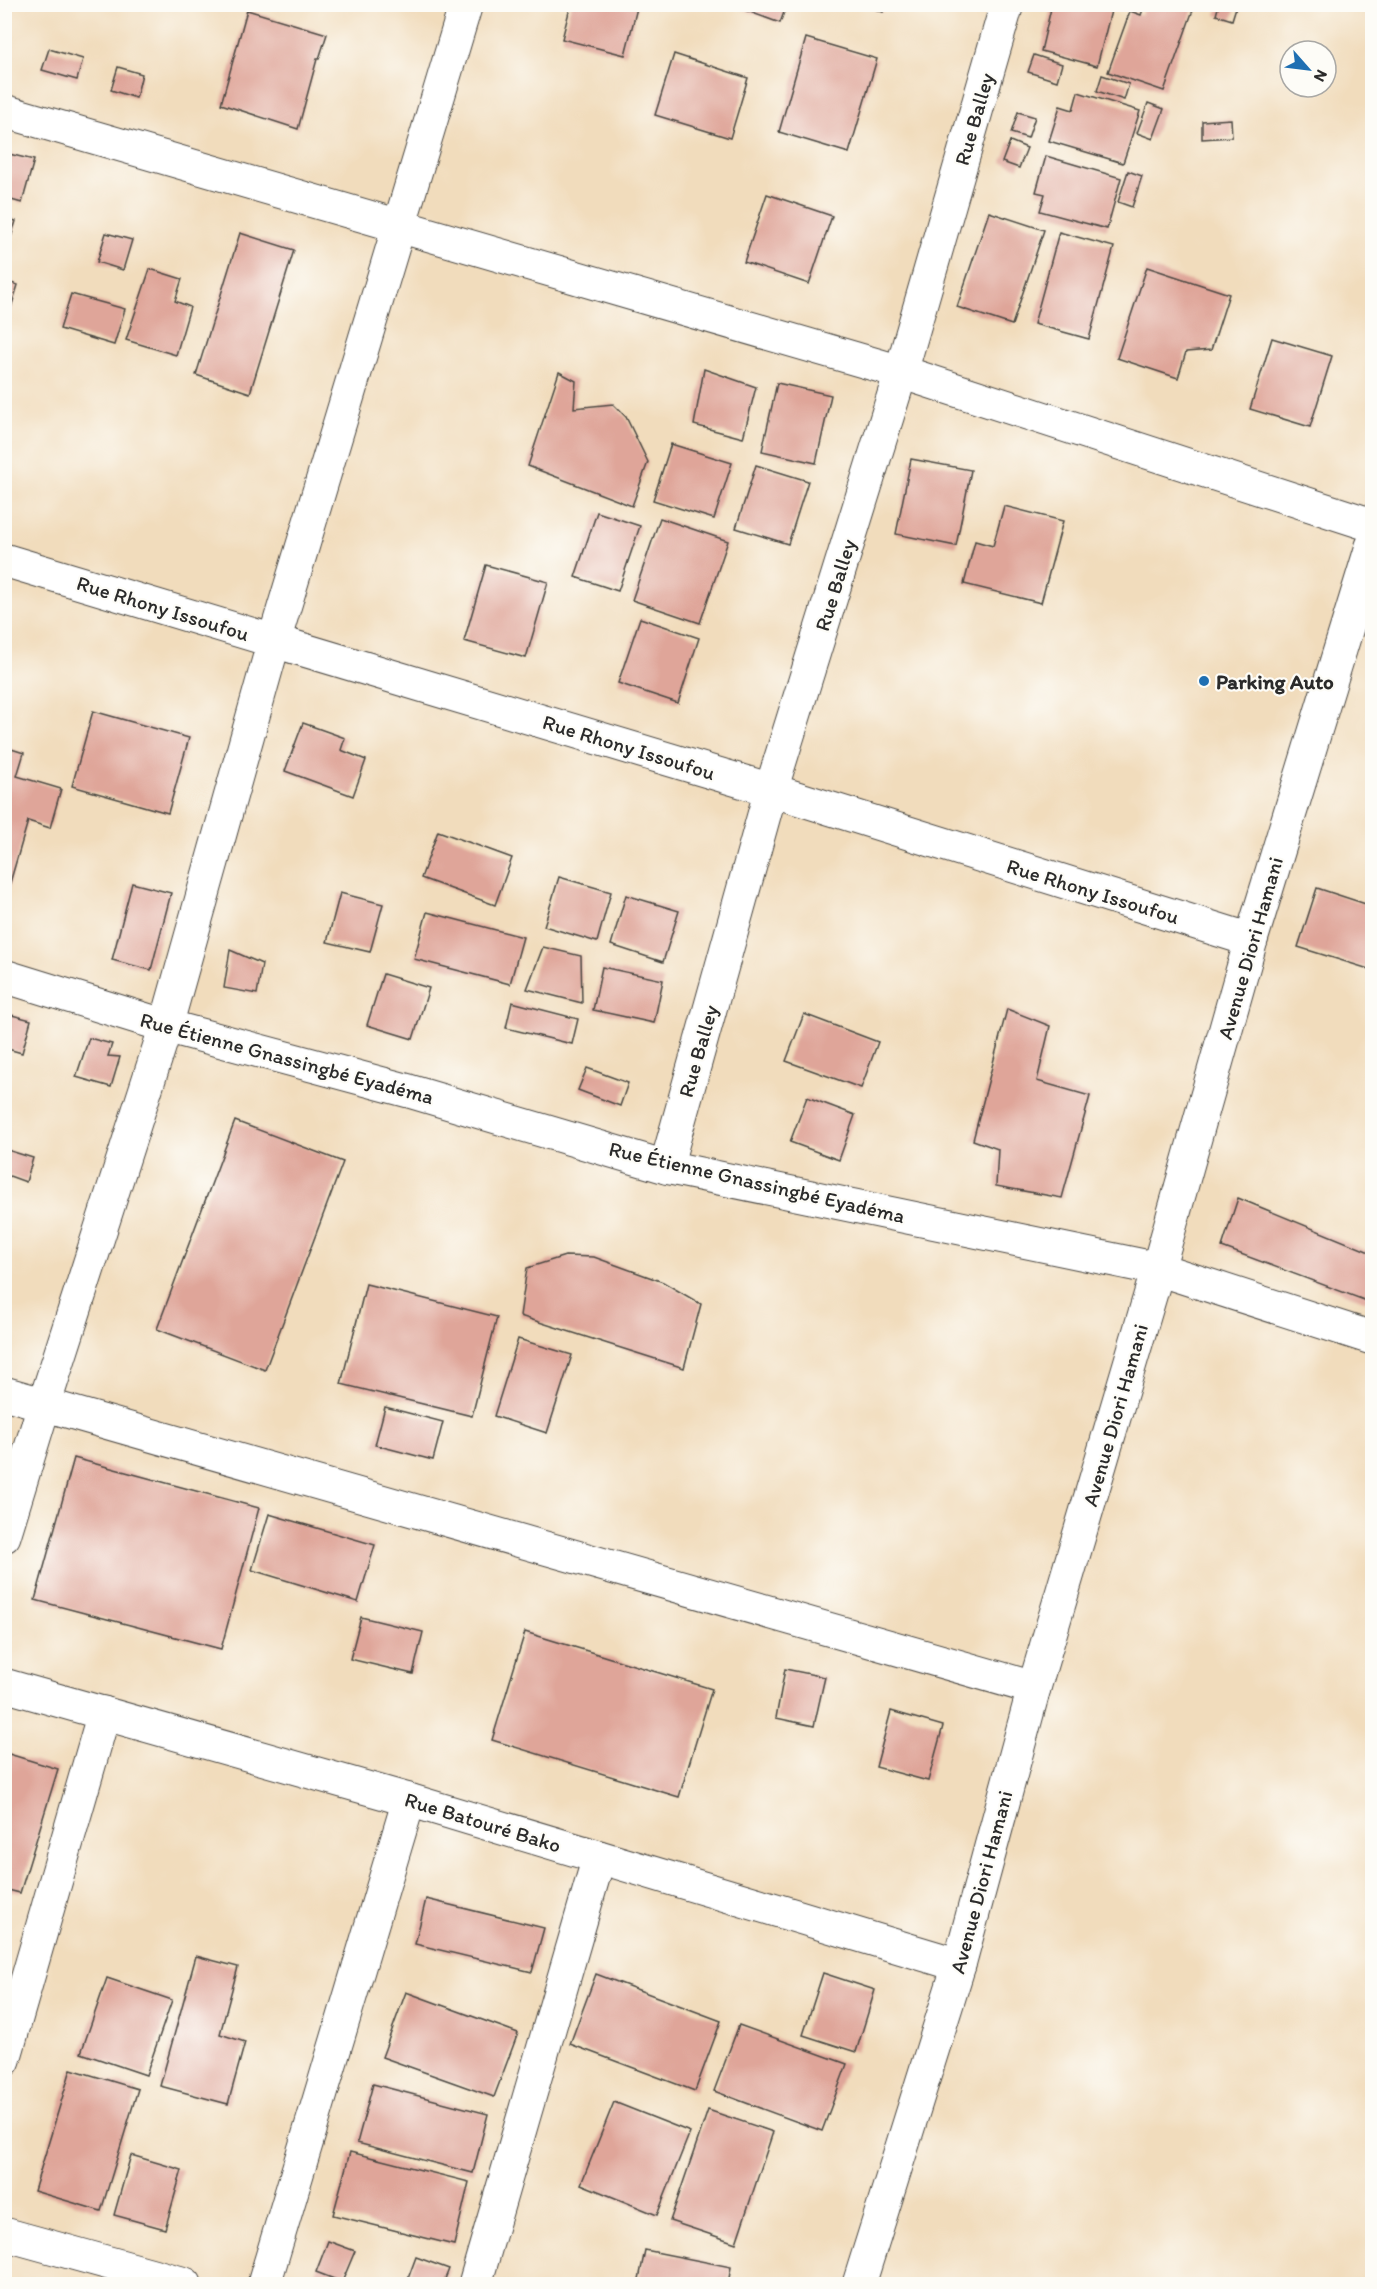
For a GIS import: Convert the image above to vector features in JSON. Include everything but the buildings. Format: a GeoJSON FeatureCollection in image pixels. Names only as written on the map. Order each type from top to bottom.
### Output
{"type":"FeatureCollection","features":[{"type":"Feature","properties":{"kind":"street"},"geometry":{"type":"LineString","coordinates":[[4,1536],[166,1026],[274,641],[466,4]]}},
{"type":"Feature","properties":{"kind":"street","name":"Rue Balley"},"geometry":{"type":"LineString","coordinates":[[666,1167],[771,790],[901,372],[1007,4]]}},
{"type":"Feature","properties":{"kind":"street"},"geometry":{"type":"LineString","coordinates":[[4,111],[901,372],[1372,525]]}},
{"type":"Feature","properties":{"kind":"street","name":"Avenue Diori Hamani"},"geometry":{"type":"LineString","coordinates":[[859,2284],[958,1965],[1034,1688],[1158,1269],[1251,940],[1372,546]]}},
{"type":"Feature","properties":{"kind":"street","name":"Rue Rhony Issoufou"},"geometry":{"type":"LineString","coordinates":[[4,560],[771,790],[1251,940]]}},
{"type":"Feature","properties":{"kind":"street","name":"Rue Étienne Gnassingbé Eyadéma"},"geometry":{"type":"LineString","coordinates":[[4,976],[166,1026],[409,1091],[666,1167],[1158,1269],[1372,1338]]}},
{"type":"Feature","properties":{"kind":"street"},"geometry":{"type":"LineString","coordinates":[[4,1393],[1034,1688]]}},
{"type":"Feature","properties":{"kind":"street","name":"Rue Batouré Bako"},"geometry":{"type":"LineString","coordinates":[[4,1685],[409,1800],[958,1965]]}},
{"type":"Feature","properties":{"kind":"street"},"geometry":{"type":"LineString","coordinates":[[4,2060],[104,1713]]}},
{"type":"Feature","properties":{"kind":"street"},"geometry":{"type":"LineString","coordinates":[[264,2284],[409,1800]]}},
{"type":"Feature","properties":{"kind":"street"},"geometry":{"type":"LineString","coordinates":[[475,2284],[599,1857]]}},
{"type":"Feature","properties":{"kind":"street"},"geometry":{"type":"LineString","coordinates":[[4,2234],[184,2284]]}},
{"type":"Feature","properties":{"kind":"place","name":"Parking Auto"},"geometry":{"type":"Point","coordinates":[1204,681]}}]}
